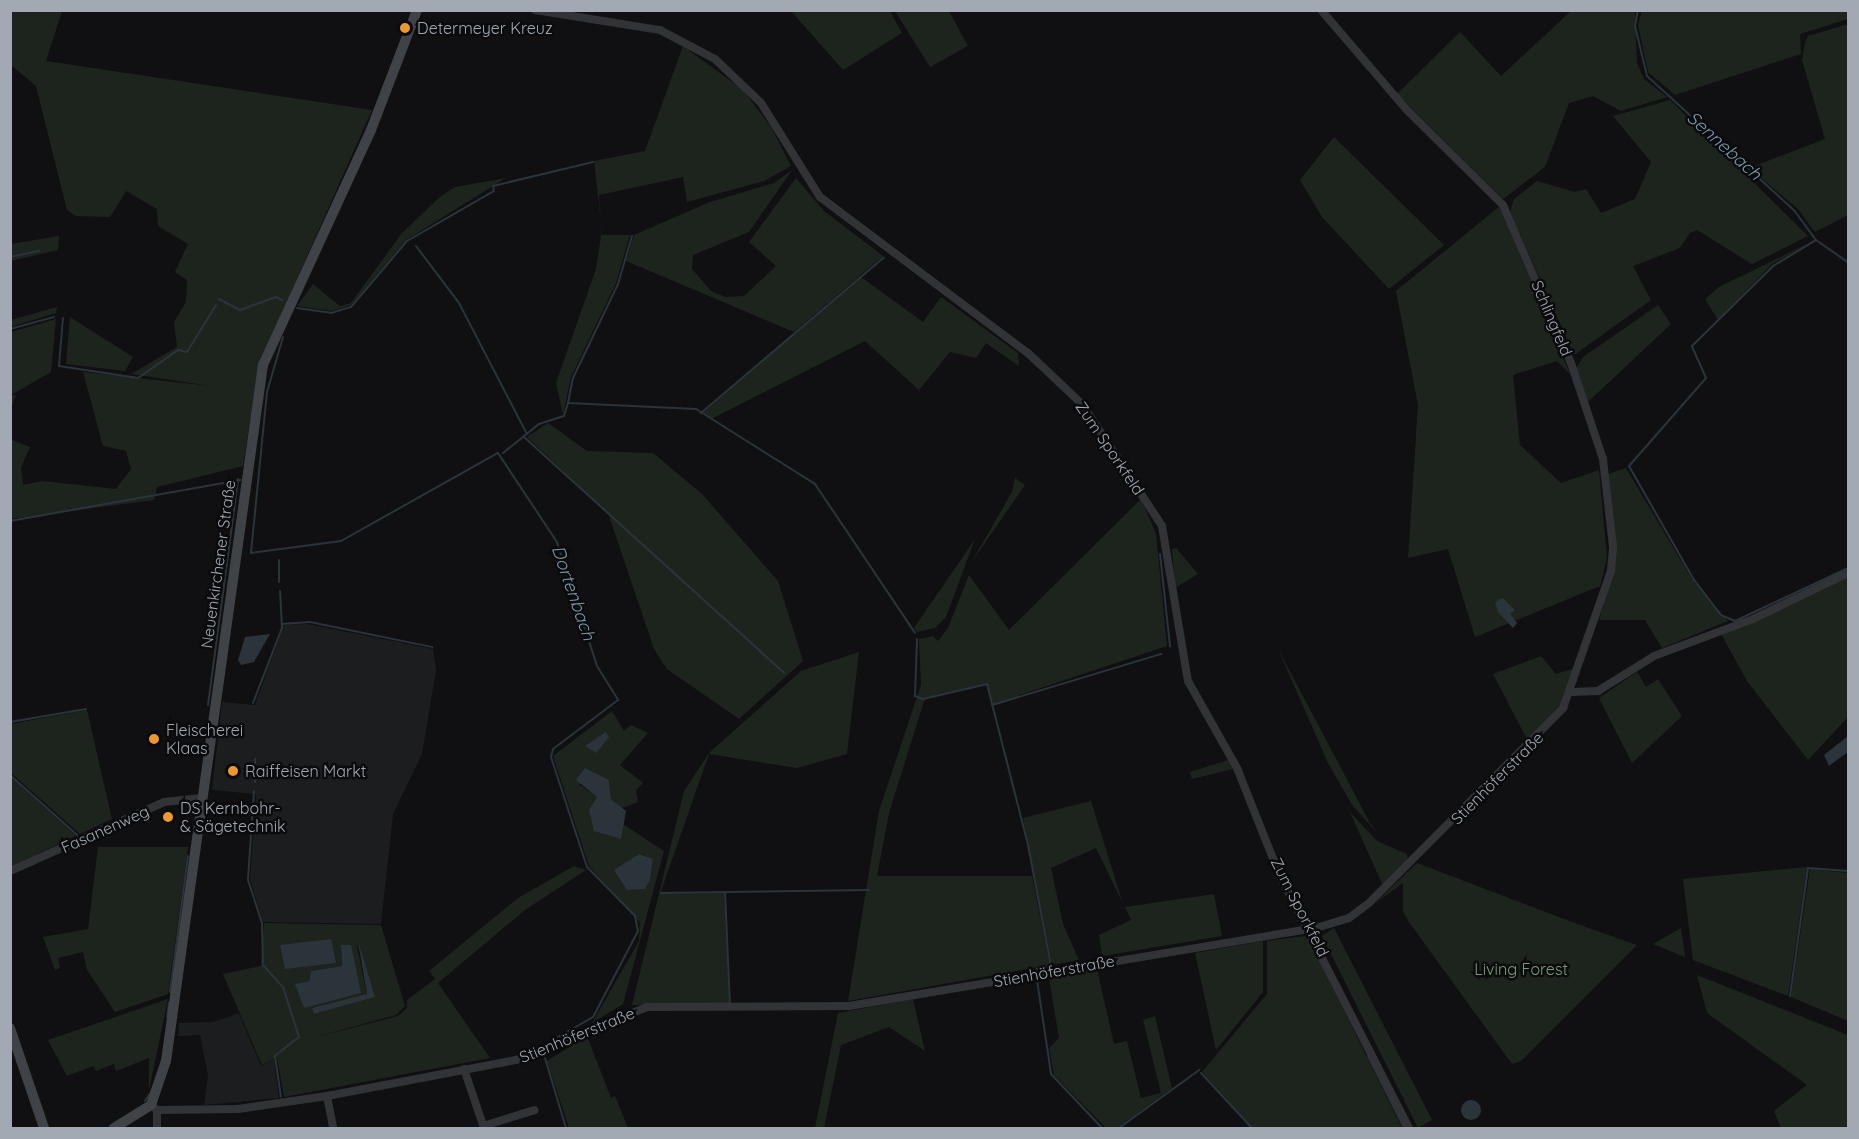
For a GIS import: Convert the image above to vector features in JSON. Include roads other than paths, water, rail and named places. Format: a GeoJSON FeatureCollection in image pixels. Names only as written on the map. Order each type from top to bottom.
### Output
{"type":"FeatureCollection","features":[{"type":"Feature","properties":{"kind":"street","name":"Neuenkirchener Straße"},"geometry":{"type":"LineString","coordinates":[[154,1108],[166,1061],[263,365],[371,130],[417,10]]}},
{"type":"Feature","properties":{"kind":"street","name":"Zum Sporkfeld"},"geometry":{"type":"LineString","coordinates":[[535,10],[660,30],[715,59],[761,104],[820,197],[1028,353],[1082,404],[1162,526],[1188,681],[1241,777],[1280,876],[1409,1128]]}},
{"type":"Feature","properties":{"kind":"street","name":"Schlingfeld"},"geometry":{"type":"LineString","coordinates":[[1321,10],[1406,109],[1499,200],[1571,363],[1603,459],[1613,546],[1611,571],[1572,692]]}},
{"type":"Feature","properties":{"kind":"street"},"geometry":{"type":"LineString","coordinates":[[1572,692],[1598,691],[1654,656],[1753,619],[1848,573]]}},
{"type":"Feature","properties":{"kind":"street","name":"Stienhöferstraße"},"geometry":{"type":"LineString","coordinates":[[154,1108],[238,1109],[327,1096],[464,1069],[537,1053],[647,1007],[849,1006],[1308,928],[1349,918],[1370,902],[1549,725],[1572,692]]}},
{"type":"Feature","properties":{"kind":"street","name":"Fasanenweg"},"geometry":{"type":"LineString","coordinates":[[10,871],[164,802],[202,798]]}},
{"type":"Feature","properties":{"kind":"street"},"geometry":{"type":"LineString","coordinates":[[10,1028],[44,1128]]}},
{"type":"Feature","properties":{"kind":"street"},"geometry":{"type":"LineString","coordinates":[[464,1069],[483,1127],[535,1110]]}},
{"type":"Feature","properties":{"kind":"street"},"geometry":{"type":"LineString","coordinates":[[327,1096],[333,1128]]}},
{"type":"Feature","properties":{"kind":"street"},"geometry":{"type":"LineString","coordinates":[[114,1128],[154,1108],[157,1128]]}},
{"type":"Feature","properties":{"kind":"waterway","name":"Sennebach"},"geometry":{"type":"LineString","coordinates":[[1638,10],[1635,26],[1647,76],[1794,210],[1816,240],[1848,262]]}},
{"type":"Feature","properties":{"kind":"waterway"},"geometry":{"type":"LineString","coordinates":[[297,308],[331,313],[351,307],[407,241],[494,191],[493,186],[593,162]]}},
{"type":"Feature","properties":{"kind":"waterway"},"geometry":{"type":"LineString","coordinates":[[568,403],[573,378],[618,284],[632,236]]}},
{"type":"Feature","properties":{"kind":"waterway"},"geometry":{"type":"LineString","coordinates":[[1735,621],[1721,615],[1694,580],[1629,466],[1706,378],[1692,346],[1773,266],[1816,240]]}},
{"type":"Feature","properties":{"kind":"waterway"},"geometry":{"type":"LineString","coordinates":[[416,246],[459,303],[527,434]]}},
{"type":"Feature","properties":{"kind":"waterway"},"geometry":{"type":"LineString","coordinates":[[10,257],[39,251]]}},
{"type":"Feature","properties":{"kind":"waterway"},"geometry":{"type":"LineString","coordinates":[[701,413],[884,257]]}},
{"type":"Feature","properties":{"kind":"waterway"},"geometry":{"type":"LineString","coordinates":[[219,299],[240,310],[276,297],[282,300]]}},
{"type":"Feature","properties":{"kind":"waterway"},"geometry":{"type":"LineString","coordinates":[[63,318],[59,366],[138,378],[178,350],[187,352],[216,305]]}},
{"type":"Feature","properties":{"kind":"waterway"},"geometry":{"type":"LineString","coordinates":[[10,329],[54,317]]}},
{"type":"Feature","properties":{"kind":"waterway","name":"Dortenbach"},"geometry":{"type":"LineString","coordinates":[[283,337],[267,392],[251,553],[341,541],[498,453],[557,542],[597,666],[618,700],[553,749],[551,757],[587,867],[635,916],[638,931],[593,1017],[558,1037]]}},
{"type":"Feature","properties":{"kind":"waterway"},"geometry":{"type":"LineString","coordinates":[[503,453],[539,424],[564,416],[568,403],[696,409],[815,484],[915,633]]}},
{"type":"Feature","properties":{"kind":"waterway"},"geometry":{"type":"LineString","coordinates":[[524,437],[784,673]]}},
{"type":"Feature","properties":{"kind":"waterway"},"geometry":{"type":"LineString","coordinates":[[208,705],[238,479]]}},
{"type":"Feature","properties":{"kind":"waterway"},"geometry":{"type":"LineString","coordinates":[[10,521],[240,480]]}},
{"type":"Feature","properties":{"kind":"waterway"},"geometry":{"type":"LineString","coordinates":[[1160,554],[1170,646]]}},
{"type":"Feature","properties":{"kind":"waterway"},"geometry":{"type":"LineString","coordinates":[[279,560],[279,582]]}},
{"type":"Feature","properties":{"kind":"waterway"},"geometry":{"type":"LineString","coordinates":[[1735,621],[1848,568]]}},
{"type":"Feature","properties":{"kind":"waterway"},"geometry":{"type":"LineString","coordinates":[[253,703],[282,628],[280,591]]}},
{"type":"Feature","properties":{"kind":"waterway"},"geometry":{"type":"LineString","coordinates":[[282,624],[310,622],[432,647]]}},
{"type":"Feature","properties":{"kind":"waterway"},"geometry":{"type":"LineString","coordinates":[[917,639],[915,696],[923,699],[987,684],[1028,845],[1051,966],[1036,969]]}},
{"type":"Feature","properties":{"kind":"waterway"},"geometry":{"type":"LineString","coordinates":[[992,705],[1161,654]]}},
{"type":"Feature","properties":{"kind":"waterway"},"geometry":{"type":"LineString","coordinates":[[10,722],[86,709]]}},
{"type":"Feature","properties":{"kind":"waterway"},"geometry":{"type":"LineString","coordinates":[[255,759],[255,782]]}},
{"type":"Feature","properties":{"kind":"waterway"},"geometry":{"type":"LineString","coordinates":[[10,775],[77,835]]}},
{"type":"Feature","properties":{"kind":"waterway"},"geometry":{"type":"LineString","coordinates":[[254,791],[248,880],[262,923],[263,965],[283,987],[299,1037],[275,1056],[281,1097]]}},
{"type":"Feature","properties":{"kind":"waterway"},"geometry":{"type":"LineString","coordinates":[[170,992],[188,856]]}},
{"type":"Feature","properties":{"kind":"waterway"},"geometry":{"type":"LineString","coordinates":[[1790,996],[1808,868],[1848,871]]}},
{"type":"Feature","properties":{"kind":"waterway"},"geometry":{"type":"LineString","coordinates":[[661,893],[869,890]]}},
{"type":"Feature","properties":{"kind":"waterway"},"geometry":{"type":"LineString","coordinates":[[725,892],[730,1005]]}},
{"type":"Feature","properties":{"kind":"waterway"},"geometry":{"type":"LineString","coordinates":[[1037,980],[1051,1074],[1102,1128]]}},
{"type":"Feature","properties":{"kind":"waterway"},"geometry":{"type":"LineString","coordinates":[[167,1017],[169,1002]]}},
{"type":"Feature","properties":{"kind":"waterway"},"geometry":{"type":"LineString","coordinates":[[1368,1056],[1404,1128]]}},
{"type":"Feature","properties":{"kind":"waterway"},"geometry":{"type":"LineString","coordinates":[[545,1058],[566,1128]]}},
{"type":"Feature","properties":{"kind":"waterway"},"geometry":{"type":"LineString","coordinates":[[1119,1128],[1199,1070]]}},
{"type":"Feature","properties":{"kind":"waterway"},"geometry":{"type":"LineString","coordinates":[[1201,1073],[1252,1128]]}},
{"type":"Feature","properties":{"kind":"waterway"},"geometry":{"type":"LineString","coordinates":[[145,1101],[151,1092]]}},
{"type":"Feature","properties":{"kind":"place","name":"Determeyer Kreuz"},"geometry":{"type":"Point","coordinates":[405,28]}},
{"type":"Feature","properties":{"kind":"place","name":"Fleischerei Klaas"},"geometry":{"type":"Point","coordinates":[154,739]}},
{"type":"Feature","properties":{"kind":"place","name":"Raiffeisen Markt"},"geometry":{"type":"Point","coordinates":[233,771]}},
{"type":"Feature","properties":{"kind":"place","name":"DS Kernbohr- & Sägetechnik"},"geometry":{"type":"Point","coordinates":[168,817]}},
{"type":"Feature","properties":{"kind":"park label","name":"Living Forest"},"geometry":{"type":"Point","coordinates":[1521,969]}}]}
